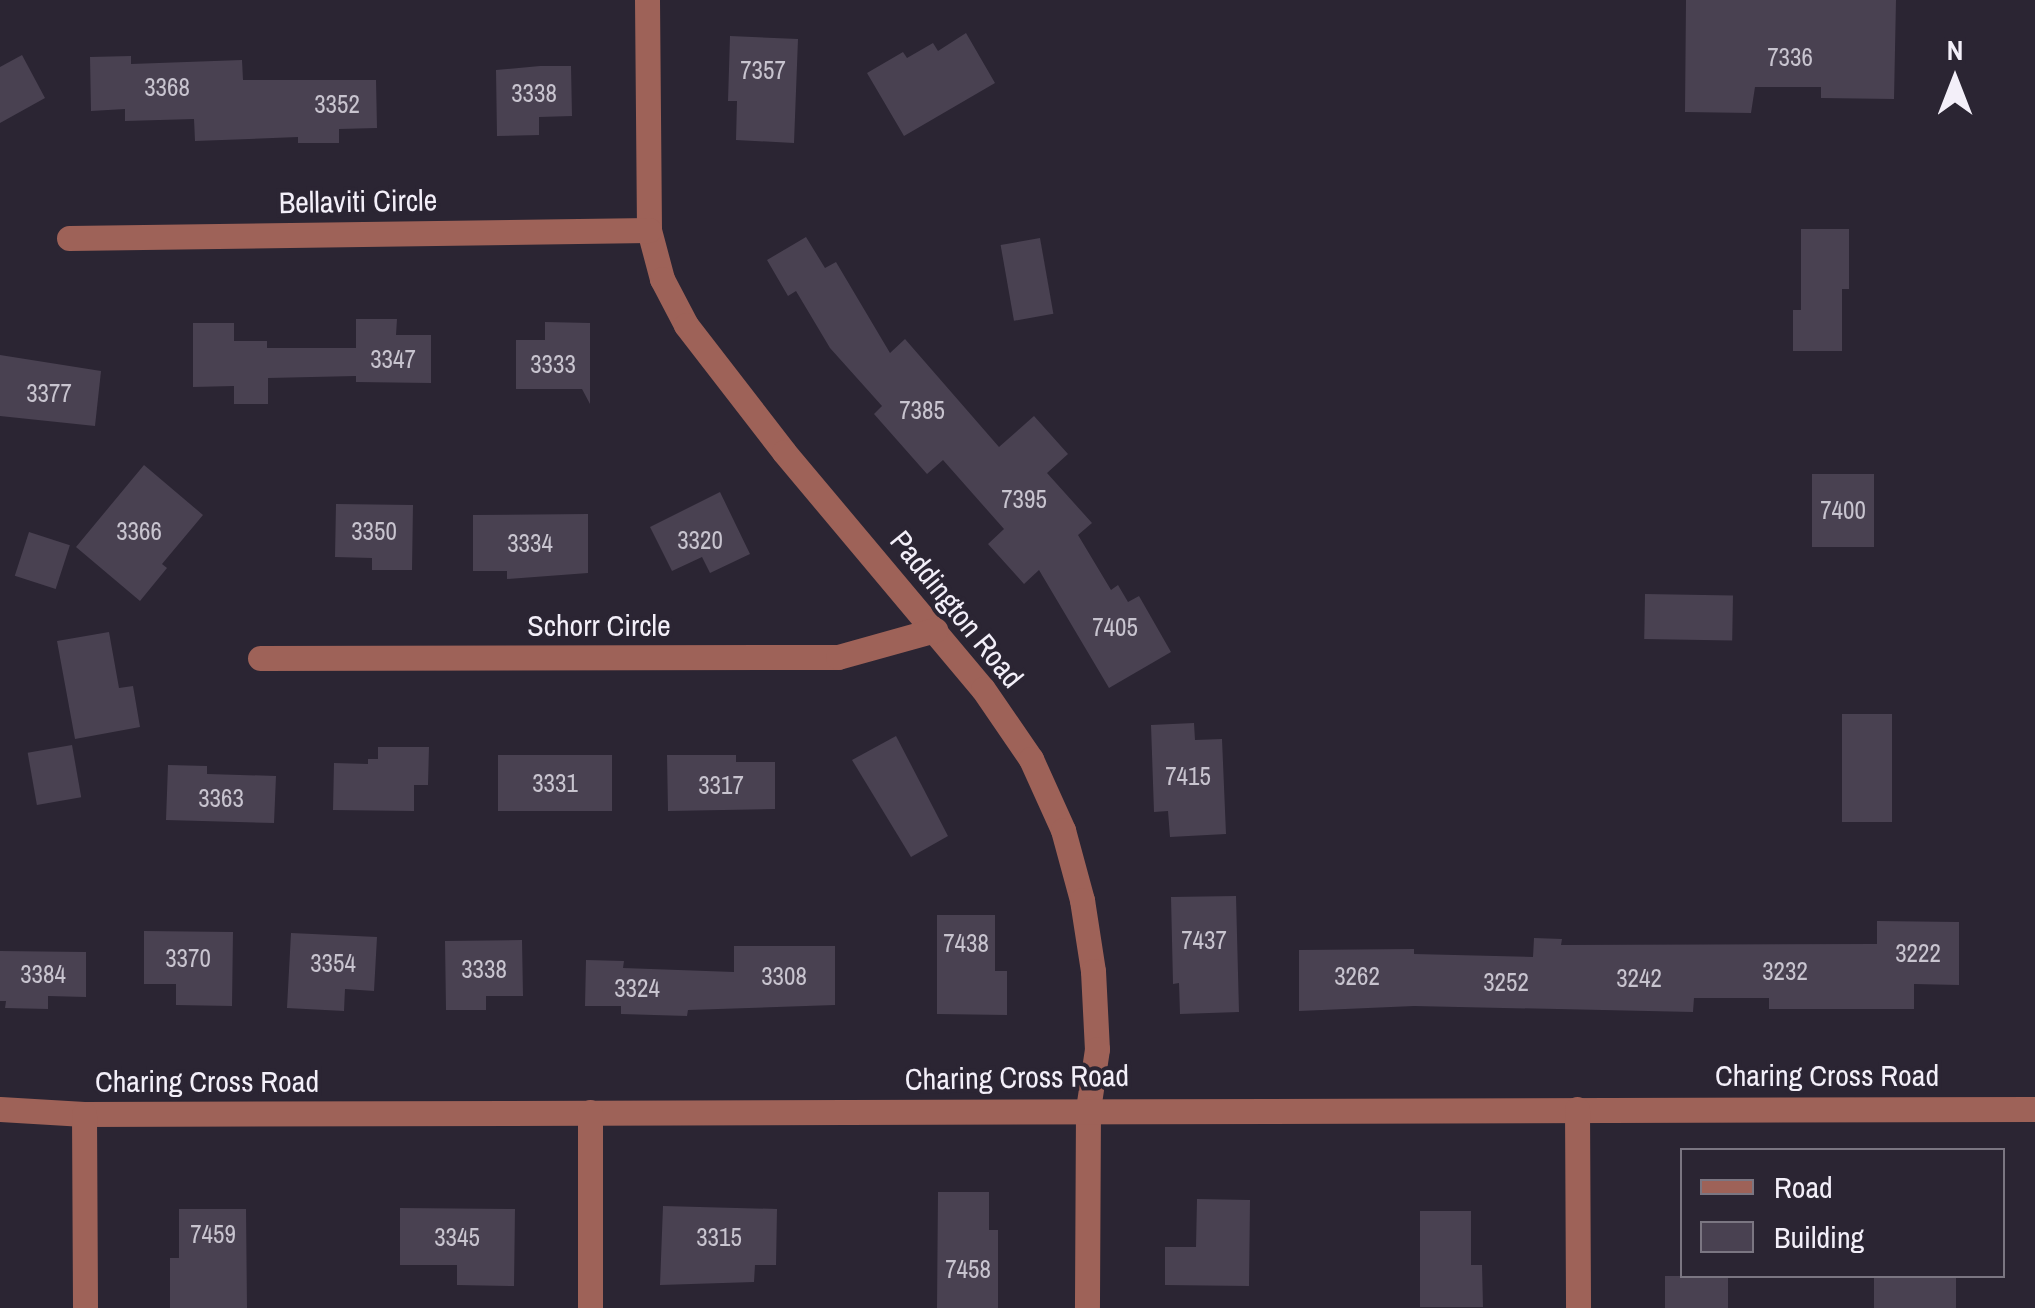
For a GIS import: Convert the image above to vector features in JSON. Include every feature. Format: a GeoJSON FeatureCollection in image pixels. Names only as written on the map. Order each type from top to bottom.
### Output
{"type":"FeatureCollection","features":[{"type":"Feature","properties":{"kind":"street","name":"Paddington Road"},"geometry":{"type":"LineString","coordinates":[[646,0],[649,230],[662,279],[686,325],[784,452],[935,630],[1030,759],[1063,830],[1082,900],[1093,971],[1097,1049],[1088,1109],[1088,1308]]}},
{"type":"Feature","properties":{"kind":"street","name":"Bellaviti Circle"},"geometry":{"type":"LineString","coordinates":[[69,238],[649,230]]}},
{"type":"Feature","properties":{"kind":"street","name":"Schorr Circle"},"geometry":{"type":"LineString","coordinates":[[260,658],[838,656],[935,630]]}},
{"type":"Feature","properties":{"kind":"street","name":"Charing Cross Road"},"geometry":{"type":"LineString","coordinates":[[0,1109],[84,1114],[2035,1109]]}},
{"type":"Feature","properties":{"kind":"street"},"geometry":{"type":"LineString","coordinates":[[1577,1109],[1578,1308]]}},
{"type":"Feature","properties":{"kind":"street"},"geometry":{"type":"LineString","coordinates":[[590,1112],[590,1308]]}},
{"type":"Feature","properties":{"kind":"street"},"geometry":{"type":"LineString","coordinates":[[84,1114],[85,1308]]}},
{"type":"Feature","properties":{"kind":"building"},"geometry":{"type":"Polygon","coordinates":[[[1686,0],[1896,0],[1894,99],[1821,98],[1821,87],[1755,87],[1751,113],[1685,112],[1686,0]]]}},
{"type":"Feature","properties":{"kind":"building"},"geometry":{"type":"Polygon","coordinates":[[[966,33],[995,83],[904,136],[867,73],[903,52],[907,58],[933,43],[938,51],[966,33]]]}},
{"type":"Feature","properties":{"kind":"building"},"geometry":{"type":"Polygon","coordinates":[[[730,36],[798,39],[794,143],[736,140],[737,101],[728,101],[730,36]]]}},
{"type":"Feature","properties":{"kind":"building"},"geometry":{"type":"Polygon","coordinates":[[[22,55],[45,98],[0,123],[0,67],[22,55]]]}},
{"type":"Feature","properties":{"kind":"building"},"geometry":{"type":"Polygon","coordinates":[[[131,56],[131,64],[242,60],[243,80],[376,80],[377,128],[339,129],[339,143],[298,143],[298,137],[195,141],[194,119],[125,121],[125,109],[91,111],[90,57],[131,56]]]}},
{"type":"Feature","properties":{"kind":"building"},"geometry":{"type":"Polygon","coordinates":[[[571,66],[572,116],[539,117],[539,135],[497,136],[496,70],[571,66]]]}},
{"type":"Feature","properties":{"kind":"building"},"geometry":{"type":"Polygon","coordinates":[[[1801,229],[1849,229],[1849,289],[1842,289],[1842,351],[1793,351],[1793,310],[1801,310],[1801,229]]]}},
{"type":"Feature","properties":{"kind":"building"},"geometry":{"type":"Polygon","coordinates":[[[806,237],[825,268],[836,262],[890,353],[905,339],[999,447],[1034,416],[1068,454],[1047,473],[1092,523],[1078,535],[1111,590],[1118,585],[1128,602],[1139,596],[1171,652],[1109,688],[1039,570],[1024,584],[988,544],[1004,529],[943,460],[927,474],[874,414],[882,406],[830,348],[796,291],[788,296],[767,260],[806,237]]]}},
{"type":"Feature","properties":{"kind":"building"},"geometry":{"type":"Polygon","coordinates":[[[1040,238],[1053,314],[1014,321],[1001,245],[1040,238]]]}},
{"type":"Feature","properties":{"kind":"building"},"geometry":{"type":"Polygon","coordinates":[[[356,319],[397,319],[396,335],[431,335],[431,383],[356,382],[356,376],[268,378],[268,404],[234,404],[234,386],[193,387],[193,323],[234,323],[234,341],[267,341],[267,348],[356,348],[356,319]]]}},
{"type":"Feature","properties":{"kind":"building"},"geometry":{"type":"Polygon","coordinates":[[[545,322],[590,323],[590,404],[582,389],[516,389],[516,340],[545,340],[545,322]]]}},
{"type":"Feature","properties":{"kind":"building"},"geometry":{"type":"Polygon","coordinates":[[[0,355],[101,371],[95,426],[0,416],[0,355]]]}},
{"type":"Feature","properties":{"kind":"building"},"geometry":{"type":"Polygon","coordinates":[[[144,465],[203,515],[162,564],[167,568],[140,601],[76,547],[144,465]]]}},
{"type":"Feature","properties":{"kind":"building"},"geometry":{"type":"Polygon","coordinates":[[[1812,474],[1874,474],[1874,547],[1812,547],[1812,474]]]}},
{"type":"Feature","properties":{"kind":"building"},"geometry":{"type":"Polygon","coordinates":[[[720,492],[750,554],[710,573],[702,557],[672,571],[650,527],[720,492]]]}},
{"type":"Feature","properties":{"kind":"building"},"geometry":{"type":"Polygon","coordinates":[[[336,504],[413,505],[412,570],[372,570],[372,558],[335,557],[336,504]]]}},
{"type":"Feature","properties":{"kind":"building"},"geometry":{"type":"Polygon","coordinates":[[[588,514],[588,573],[507,579],[507,571],[473,571],[473,515],[588,514]]]}},
{"type":"Feature","properties":{"kind":"building"},"geometry":{"type":"Polygon","coordinates":[[[29,532],[70,545],[56,589],[15,576],[29,532]]]}},
{"type":"Feature","properties":{"kind":"building"},"geometry":{"type":"Polygon","coordinates":[[[1645,594],[1733,596],[1732,641],[1644,639],[1645,594]]]}},
{"type":"Feature","properties":{"kind":"building"},"geometry":{"type":"Polygon","coordinates":[[[109,632],[119,688],[133,686],[140,727],[75,739],[57,641],[109,632]]]}},
{"type":"Feature","properties":{"kind":"building"},"geometry":{"type":"Polygon","coordinates":[[[1842,714],[1892,714],[1892,822],[1842,822],[1842,714]]]}},
{"type":"Feature","properties":{"kind":"building"},"geometry":{"type":"Polygon","coordinates":[[[1194,723],[1195,740],[1222,739],[1226,834],[1170,837],[1168,811],[1154,812],[1151,725],[1194,723]]]}},
{"type":"Feature","properties":{"kind":"building"},"geometry":{"type":"Polygon","coordinates":[[[896,736],[948,836],[911,857],[852,760],[896,736]]]}},
{"type":"Feature","properties":{"kind":"building"},"geometry":{"type":"Polygon","coordinates":[[[72,745],[81,797],[37,805],[28,753],[72,745]]]}},
{"type":"Feature","properties":{"kind":"building"},"geometry":{"type":"Polygon","coordinates":[[[378,747],[429,747],[428,785],[414,785],[414,811],[333,810],[334,763],[368,764],[368,759],[378,759],[378,747]]]}},
{"type":"Feature","properties":{"kind":"building"},"geometry":{"type":"Polygon","coordinates":[[[498,755],[612,755],[612,811],[498,811],[498,755]]]}},
{"type":"Feature","properties":{"kind":"building"},"geometry":{"type":"Polygon","coordinates":[[[667,755],[736,755],[736,762],[775,762],[775,809],[668,811],[667,755]]]}},
{"type":"Feature","properties":{"kind":"building"},"geometry":{"type":"Polygon","coordinates":[[[168,765],[207,766],[207,774],[276,776],[274,823],[166,820],[168,765]]]}},
{"type":"Feature","properties":{"kind":"building"},"geometry":{"type":"Polygon","coordinates":[[[1236,896],[1239,1012],[1180,1014],[1179,983],[1173,984],[1171,897],[1236,896]]]}},
{"type":"Feature","properties":{"kind":"building"},"geometry":{"type":"Polygon","coordinates":[[[937,915],[995,915],[995,971],[1007,971],[1007,1015],[937,1014],[937,915]]]}},
{"type":"Feature","properties":{"kind":"building"},"geometry":{"type":"Polygon","coordinates":[[[1877,921],[1959,922],[1959,985],[1914,984],[1914,1009],[1769,1009],[1769,998],[1694,998],[1693,1012],[1414,1006],[1299,1011],[1299,950],[1414,949],[1414,954],[1533,957],[1534,938],[1562,939],[1561,945],[1877,944],[1877,921]]]}},
{"type":"Feature","properties":{"kind":"building"},"geometry":{"type":"Polygon","coordinates":[[[144,931],[233,932],[232,1006],[176,1005],[176,984],[144,984],[144,931]]]}},
{"type":"Feature","properties":{"kind":"building"},"geometry":{"type":"Polygon","coordinates":[[[291,933],[377,937],[374,991],[345,989],[344,1011],[287,1008],[291,933]]]}},
{"type":"Feature","properties":{"kind":"building"},"geometry":{"type":"Polygon","coordinates":[[[522,940],[523,996],[486,996],[486,1010],[446,1010],[445,941],[522,940]]]}},
{"type":"Feature","properties":{"kind":"building"},"geometry":{"type":"Polygon","coordinates":[[[734,946],[835,946],[835,1005],[688,1010],[687,1016],[621,1014],[621,1006],[585,1006],[586,960],[624,961],[623,968],[734,972],[734,946]]]}},
{"type":"Feature","properties":{"kind":"building"},"geometry":{"type":"Polygon","coordinates":[[[0,951],[86,952],[86,997],[48,996],[48,1009],[5,1008],[6,1001],[0,1001],[0,951]]]}},
{"type":"Feature","properties":{"kind":"building"},"geometry":{"type":"Polygon","coordinates":[[[938,1192],[989,1192],[989,1230],[998,1230],[998,1308],[937,1308],[938,1192]]]}},
{"type":"Feature","properties":{"kind":"building"},"geometry":{"type":"Polygon","coordinates":[[[1197,1199],[1250,1200],[1249,1286],[1165,1285],[1165,1247],[1196,1247],[1197,1199]]]}},
{"type":"Feature","properties":{"kind":"building"},"geometry":{"type":"Polygon","coordinates":[[[663,1206],[777,1209],[776,1265],[755,1265],[754,1282],[660,1285],[663,1206]]]}},
{"type":"Feature","properties":{"kind":"building"},"geometry":{"type":"Polygon","coordinates":[[[400,1208],[515,1209],[514,1286],[457,1285],[457,1265],[400,1265],[400,1208]]]}},
{"type":"Feature","properties":{"kind":"building"},"geometry":{"type":"Polygon","coordinates":[[[179,1209],[246,1209],[247,1308],[170,1308],[170,1258],[179,1258],[179,1209]]]}},
{"type":"Feature","properties":{"kind":"building"},"geometry":{"type":"Polygon","coordinates":[[[1420,1211],[1471,1211],[1471,1265],[1482,1265],[1483,1307],[1420,1307],[1420,1211]]]}},
{"type":"Feature","properties":{"kind":"building"},"geometry":{"type":"Polygon","coordinates":[[[1665,1276],[1728,1278],[1728,1308],[1665,1308],[1665,1276]]]}},
{"type":"Feature","properties":{"kind":"building"},"geometry":{"type":"Polygon","coordinates":[[[1874,1278],[1956,1278],[1956,1308],[1874,1308],[1874,1278]]]}}]}
